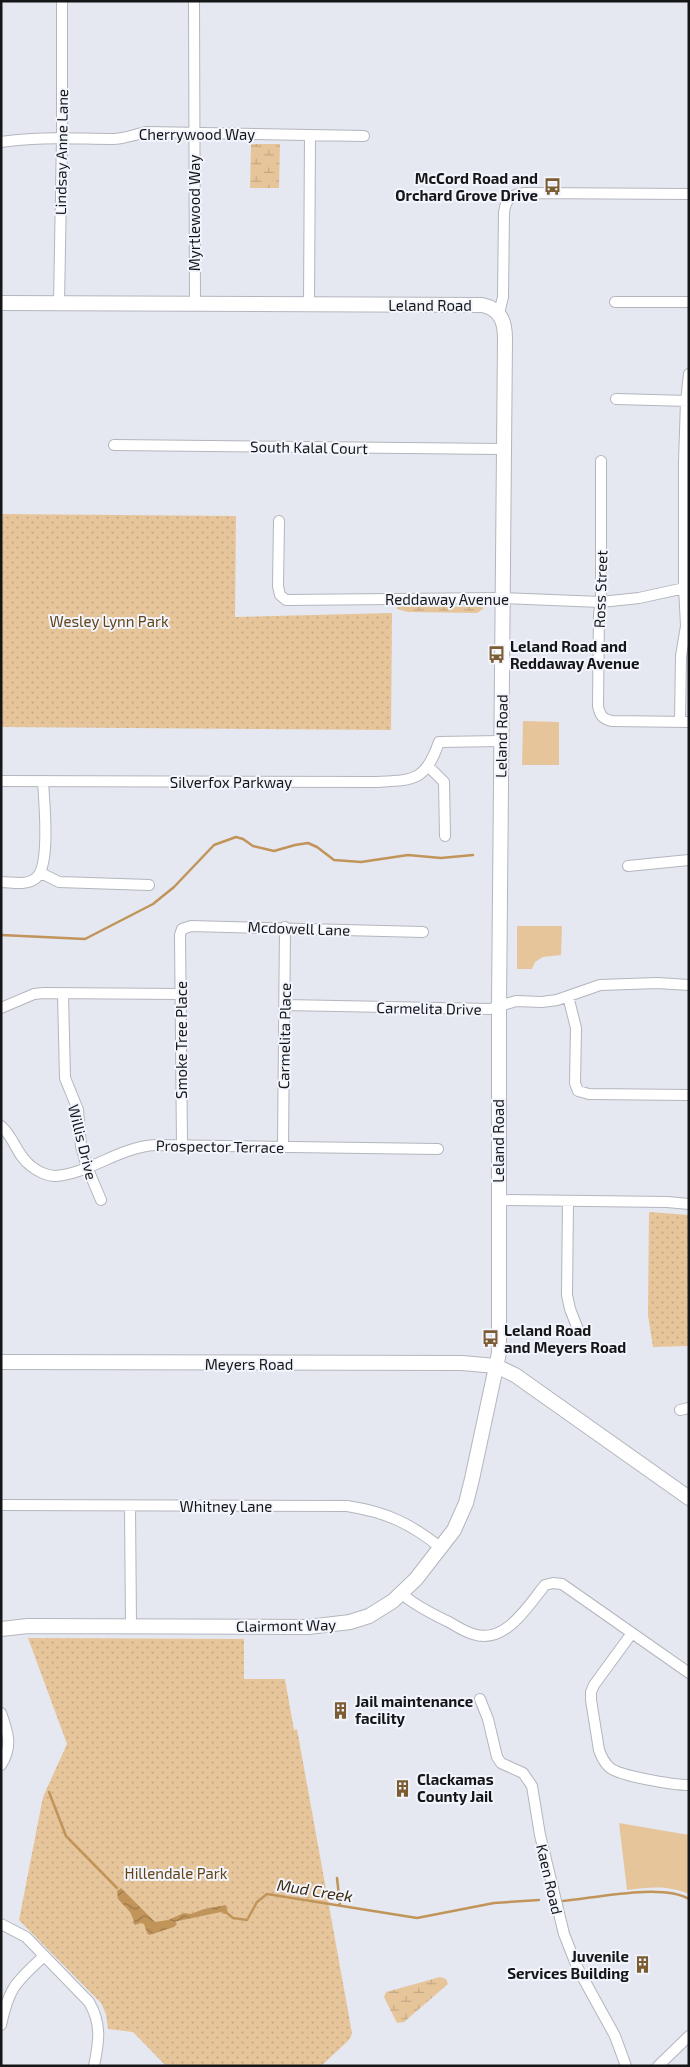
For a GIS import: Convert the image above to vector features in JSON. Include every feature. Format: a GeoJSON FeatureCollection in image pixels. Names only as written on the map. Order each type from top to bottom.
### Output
{"type":"FeatureCollection","features":[{"type":"Feature","properties":{"kind":"street","name":"Lindsay Anne Lane"},"geometry":{"type":"LineString","coordinates":[[58,303],[62,137],[62,1]]}},
{"type":"Feature","properties":{"kind":"street","name":"Myrtlewood Way"},"geometry":{"type":"LineString","coordinates":[[194,1],[194,305]]}},
{"type":"Feature","properties":{"kind":"street","name":"Cherrywood Way"},"geometry":{"type":"LineString","coordinates":[[1,142],[25,138],[62,137],[116,139],[148,132],[364,136]]}},
{"type":"Feature","properties":{"kind":"street"},"geometry":{"type":"LineString","coordinates":[[309,305],[310,134]]}},
{"type":"Feature","properties":{"kind":"street"},"geometry":{"type":"LineString","coordinates":[[499,313],[503,297],[504,213],[505,204],[510,198],[525,193],[689,194]]}},
{"type":"Feature","properties":{"kind":"street"},"geometry":{"type":"LineString","coordinates":[[615,302],[689,302]]}},
{"type":"Feature","properties":{"kind":"street","name":"Leland Road"},"geometry":{"type":"LineString","coordinates":[[1,303],[476,305],[490,307],[499,313],[505,328],[498,1006],[499,1353],[496,1366]]}},
{"type":"Feature","properties":{"kind":"street"},"geometry":{"type":"LineString","coordinates":[[684,722],[681,656],[686,626],[687,401],[689,374]]}},
{"type":"Feature","properties":{"kind":"street"},"geometry":{"type":"LineString","coordinates":[[616,399],[687,401]]}},
{"type":"Feature","properties":{"kind":"street","name":"South Kalal Court"},"geometry":{"type":"LineString","coordinates":[[114,445],[504,449]]}},
{"type":"Feature","properties":{"kind":"street","name":"Ross Street"},"geometry":{"type":"LineString","coordinates":[[601,461],[601,602],[599,614],[598,706],[602,717],[612,721],[684,722]]}},
{"type":"Feature","properties":{"kind":"street","name":"Reddaway Avenue"},"geometry":{"type":"LineString","coordinates":[[279,521],[278,586],[280,595],[286,600],[503,598],[601,602],[639,598],[686,587]]}},
{"type":"Feature","properties":{"kind":"street"},"geometry":{"type":"LineString","coordinates":[[445,836],[444,782],[428,766],[432,761],[438,742],[500,741]]}},
{"type":"Feature","properties":{"kind":"street","name":"Silverfox Parkway"},"geometry":{"type":"LineString","coordinates":[[1,781],[406,781],[424,772],[428,766]]}},
{"type":"Feature","properties":{"kind":"street"},"geometry":{"type":"LineString","coordinates":[[1,882],[26,883],[36,878],[40,873],[44,854],[43,781]]}},
{"type":"Feature","properties":{"kind":"street"},"geometry":{"type":"LineString","coordinates":[[628,866],[689,860]]}},
{"type":"Feature","properties":{"kind":"street"},"geometry":{"type":"LineString","coordinates":[[40,873],[59,882],[149,885]]}},
{"type":"Feature","properties":{"kind":"street","name":"Mcdowell Lane"},"geometry":{"type":"LineString","coordinates":[[180,935],[182,929],[191,926],[423,932]]}},
{"type":"Feature","properties":{"kind":"street","name":"Carmelita Place"},"geometry":{"type":"LineString","coordinates":[[283,1146],[285,927]]}},
{"type":"Feature","properties":{"kind":"street","name":"Smoke Tree Place"},"geometry":{"type":"LineString","coordinates":[[180,935],[182,1144]]}},
{"type":"Feature","properties":{"kind":"street","name":"Carmelita Drive"},"geometry":{"type":"LineString","coordinates":[[285,1005],[490,1009],[516,1001],[542,1002],[568,996],[600,985],[619,983],[689,985]]}},
{"type":"Feature","properties":{"kind":"street"},"geometry":{"type":"LineString","coordinates":[[1,1008],[34,994],[44,992],[63,994],[182,994]]}},
{"type":"Feature","properties":{"kind":"street","name":"Willis Drive"},"geometry":{"type":"LineString","coordinates":[[63,994],[63,1067],[68,1090],[78,1110],[82,1146],[87,1167],[100,1200]]}},
{"type":"Feature","properties":{"kind":"street"},"geometry":{"type":"LineString","coordinates":[[568,996],[575,1023],[575,1083],[578,1091],[589,1094],[689,1095]]}},
{"type":"Feature","properties":{"kind":"street","name":"Prospector Terrace"},"geometry":{"type":"LineString","coordinates":[[1,1126],[10,1135],[22,1157],[30,1166],[40,1172],[54,1176],[87,1167],[142,1146],[182,1144],[303,1148],[438,1149]]}},
{"type":"Feature","properties":{"kind":"street"},"geometry":{"type":"LineString","coordinates":[[498,1200],[666,1202],[689,1204]]}},
{"type":"Feature","properties":{"kind":"street"},"geometry":{"type":"LineString","coordinates":[[568,1201],[567,1295],[579,1332]]}},
{"type":"Feature","properties":{"kind":"street","name":"Meyers Road"},"geometry":{"type":"LineString","coordinates":[[1,1362],[462,1363],[496,1366]]}},
{"type":"Feature","properties":{"kind":"street"},"geometry":{"type":"LineString","coordinates":[[496,1366],[515,1374],[689,1498]]}},
{"type":"Feature","properties":{"kind":"street","name":"Clairmont Way"},"geometry":{"type":"LineString","coordinates":[[1,1629],[28,1626],[327,1626],[369,1616],[402,1594],[441,1548],[457,1524],[466,1504],[496,1366]]}},
{"type":"Feature","properties":{"kind":"street","name":"Whitney Lane"},"geometry":{"type":"LineString","coordinates":[[1,1505],[347,1506],[374,1511],[402,1521],[414,1527],[441,1548]]}},
{"type":"Feature","properties":{"kind":"street"},"geometry":{"type":"LineString","coordinates":[[130,1506],[131,1626]]}},
{"type":"Feature","properties":{"kind":"street"},"geometry":{"type":"LineString","coordinates":[[402,1594],[415,1605],[474,1635],[486,1635],[499,1632],[510,1626],[545,1585],[553,1583],[562,1584],[689,1673]]}},
{"type":"Feature","properties":{"kind":"street"},"geometry":{"type":"LineString","coordinates":[[632,1633],[591,1692],[601,1758],[609,1768],[621,1774],[689,1786]]}},
{"type":"Feature","properties":{"kind":"street","name":"Kaen Road"},"geometry":{"type":"LineString","coordinates":[[480,1699],[488,1720],[496,1757],[501,1762],[524,1773],[532,1786],[540,1835],[564,1934],[579,1972],[615,2036],[626,2066]]}},
{"type":"Feature","properties":{"kind":"street"},"geometry":{"type":"LineString","coordinates":[[1,1713],[7,1730],[9,1744],[1,1765]]}},
{"type":"Feature","properties":{"kind":"street"},"geometry":{"type":"LineString","coordinates":[[1,1924],[18,1932],[89,2002],[95,2012],[99,2031],[94,2066]]}},
{"type":"Feature","properties":{"kind":"street"},"geometry":{"type":"LineString","coordinates":[[1,2025],[10,1992],[22,1976],[44,1956]]}},
{"type":"Feature","properties":{"kind":"street"},"geometry":{"type":"LineString","coordinates":[[658,2066],[689,2036]]}},
{"type":"Feature","properties":{"kind":"green space"},"geometry":{"type":"Polygon","coordinates":[[[251,144],[280,144],[279,188],[250,188],[251,144]]]}},
{"type":"Feature","properties":{"kind":"green space","name":"Wesley Lynn Park"},"geometry":{"type":"Polygon","coordinates":[[[1,514],[236,516],[235,617],[392,613],[391,730],[1,727],[1,514]]]}},
{"type":"Feature","properties":{"kind":"green space"},"geometry":{"type":"Polygon","coordinates":[[[397,606],[483,607],[483,609],[477,613],[408,612],[397,609],[397,606]]]}},
{"type":"Feature","properties":{"kind":"green space"},"geometry":{"type":"Polygon","coordinates":[[[523,721],[559,722],[559,765],[522,765],[523,721]]]}},
{"type":"Feature","properties":{"kind":"green space"},"geometry":{"type":"Polygon","coordinates":[[[517,926],[562,926],[561,955],[543,957],[535,962],[532,969],[517,969],[517,926]]]}},
{"type":"Feature","properties":{"kind":"green space"},"geometry":{"type":"Polygon","coordinates":[[[649,1212],[689,1215],[689,1346],[653,1347],[648,1315],[649,1212]]]}},
{"type":"Feature","properties":{"kind":"green space","name":"Hillendale Park"},"geometry":{"type":"Polygon","coordinates":[[[28,1638],[244,1639],[244,1679],[285,1679],[294,1730],[297,1729],[352,2033],[350,2039],[321,2066],[166,2066],[133,2032],[108,2029],[106,2014],[101,2003],[19,1920],[43,1797],[67,1744],[28,1638]]]}},
{"type":"Feature","properties":{"kind":"green space"},"geometry":{"type":"Polygon","coordinates":[[[619,1823],[689,1835],[689,1894],[673,1889],[658,1888],[627,1890],[619,1823]]]}},
{"type":"Feature","properties":{"kind":"green space"},"geometry":{"type":"Polygon","coordinates":[[[440,1977],[446,1979],[448,1984],[404,2022],[397,2023],[384,1997],[386,1992],[440,1977]]]}},
{"type":"Feature","properties":{"kind":"water"},"geometry":{"type":"Polygon","coordinates":[[[121,1888],[155,1922],[168,1920],[184,1913],[191,1914],[204,1909],[226,1905],[228,1913],[224,1914],[221,1912],[178,1921],[175,1922],[177,1924],[174,1927],[149,1935],[144,1924],[135,1925],[130,1912],[118,1899],[117,1891],[121,1888]]]}},
{"type":"Feature","properties":{"kind":"waterway"},"geometry":{"type":"LineString","coordinates":[[1,935],[85,939],[153,904],[174,887],[214,845],[236,837],[243,839],[253,846],[274,851],[308,843],[317,847],[334,860],[361,862],[408,855],[441,858],[473,855]]}},
{"type":"Feature","properties":{"kind":"waterway","name":"Mud Creek"},"geometry":{"type":"LineString","coordinates":[[49,1792],[66,1836],[117,1888]]}},
{"type":"Feature","properties":{"kind":"waterway"},"geometry":{"type":"LineString","coordinates":[[337,1878],[340,1905]]}},
{"type":"Feature","properties":{"kind":"waterway","name":"Mud Creek"},"geometry":{"type":"LineString","coordinates":[[563,1901],[646,1892],[677,1894],[689,1899]]}},
{"type":"Feature","properties":{"kind":"waterway","name":"Mud Creek"},"geometry":{"type":"LineString","coordinates":[[227,1913],[233,1918],[247,1920],[257,1902],[267,1894],[417,1918],[494,1903],[539,1900]]}},
{"type":"Feature","properties":{"kind":"place","name":"McCord Road and Orchard Grove Drive"},"geometry":{"type":"Point","coordinates":[552,187]}},
{"type":"Feature","properties":{"kind":"place","name":"Leland Road and Reddaway Avenue"},"geometry":{"type":"Point","coordinates":[496,655]}},
{"type":"Feature","properties":{"kind":"place","name":"Leland Road and Meyers Road"},"geometry":{"type":"Point","coordinates":[490,1339]}},
{"type":"Feature","properties":{"kind":"place","name":"Jail maintenance facility"},"geometry":{"type":"Point","coordinates":[341,1710]}},
{"type":"Feature","properties":{"kind":"place","name":"Clackamas County Jail"},"geometry":{"type":"Point","coordinates":[403,1788]}},
{"type":"Feature","properties":{"kind":"place","name":"Juvenile Services Building"},"geometry":{"type":"Point","coordinates":[643,1965]}}]}
